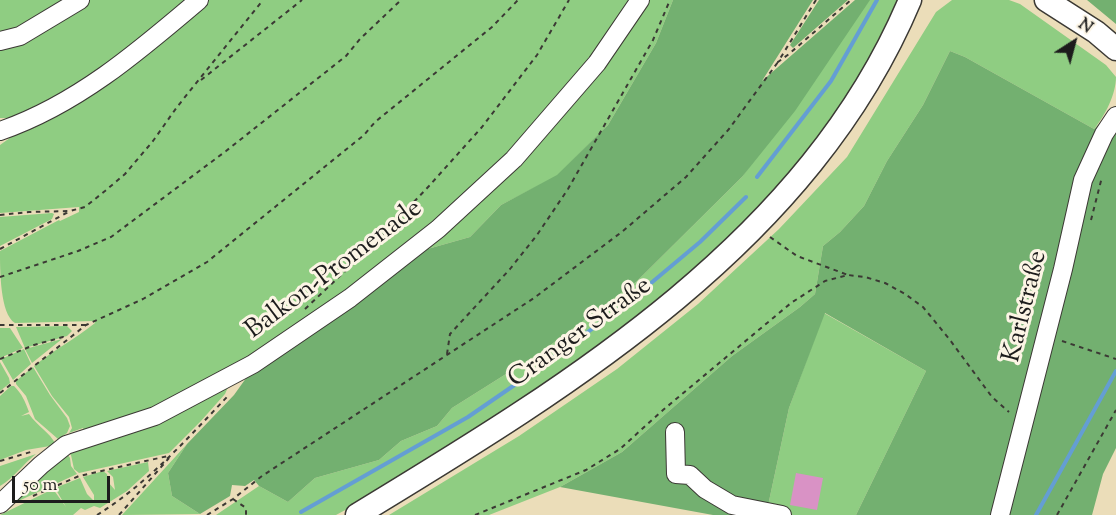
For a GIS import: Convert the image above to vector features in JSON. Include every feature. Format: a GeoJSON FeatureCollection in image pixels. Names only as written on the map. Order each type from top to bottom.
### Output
{"type":"FeatureCollection","features":[{"type":"Feature","properties":{"kind":"main road","name":"Cranger Straße"},"geometry":{"type":"LineString","coordinates":[[357,515],[474,445],[606,355],[673,303],[755,227],[810,165],[847,115],[886,51],[910,0]]}},
{"type":"Feature","properties":{"kind":"main road","name":"Cranger Straße"},"geometry":{"type":"LineString","coordinates":[[810,165],[835,148],[873,92],[927,0]]}},
{"type":"Feature","properties":{"kind":"main road"},"geometry":{"type":"LineString","coordinates":[[1046,0],[1096,32],[1116,49]]}},
{"type":"Feature","properties":{"kind":"street"},"geometry":{"type":"LineString","coordinates":[[0,41],[20,36],[80,0]]}},
{"type":"Feature","properties":{"kind":"street"},"geometry":{"type":"LineString","coordinates":[[0,131],[20,124],[90,88],[199,0]]}},
{"type":"Feature","properties":{"kind":"street","name":"Balkon-Promenade"},"geometry":{"type":"LineString","coordinates":[[0,504],[66,445],[155,416],[253,364],[350,298],[438,229],[514,159],[597,63],[640,0]]}},
{"type":"Feature","properties":{"kind":"street","name":"Karlstraße"},"geometry":{"type":"LineString","coordinates":[[1000,515],[1063,269],[1083,180],[1104,134],[1116,116]]}},
{"type":"Feature","properties":{"kind":"street"},"geometry":{"type":"LineString","coordinates":[[675,432],[676,474],[690,475],[705,489],[732,505],[782,515]]}},
{"type":"Feature","properties":{"kind":"path"},"geometry":{"type":"LineString","coordinates":[[0,215],[70,211],[85,207],[125,174],[264,0]]}},
{"type":"Feature","properties":{"kind":"path"},"geometry":{"type":"LineString","coordinates":[[197,84],[302,0]]}},
{"type":"Feature","properties":{"kind":"path"},"geometry":{"type":"LineString","coordinates":[[0,277],[78,251],[111,237],[236,144],[346,56],[360,39],[401,0]]}},
{"type":"Feature","properties":{"kind":"path"},"geometry":{"type":"LineString","coordinates":[[0,393],[86,325],[143,299],[207,262],[364,135],[375,122],[492,27],[518,0]]}},
{"type":"Feature","properties":{"kind":"path"},"geometry":{"type":"LineString","coordinates":[[304,309],[376,242],[475,135],[537,55],[569,0]]}},
{"type":"Feature","properties":{"kind":"path"},"geometry":{"type":"LineString","coordinates":[[447,356],[450,334],[510,269],[537,235],[568,189],[653,40],[670,0]]}},
{"type":"Feature","properties":{"kind":"path"},"geometry":{"type":"LineString","coordinates":[[207,515],[235,500],[262,476],[543,292],[623,231],[686,177],[729,129],[778,62],[816,0]]}},
{"type":"Feature","properties":{"kind":"path"},"geometry":{"type":"LineString","coordinates":[[778,62],[851,0]]}},
{"type":"Feature","properties":{"kind":"path"},"geometry":{"type":"LineString","coordinates":[[1090,225],[1103,174]]}},
{"type":"Feature","properties":{"kind":"path"},"geometry":{"type":"LineString","coordinates":[[0,249],[70,211]]}},
{"type":"Feature","properties":{"kind":"path"},"geometry":{"type":"LineString","coordinates":[[755,227],[797,255],[848,274],[885,283],[905,294],[923,307],[992,397],[1010,412],[1025,417]]}},
{"type":"Feature","properties":{"kind":"path"},"geometry":{"type":"LineString","coordinates":[[475,515],[586,470],[620,449],[791,303],[825,281],[848,274]]}},
{"type":"Feature","properties":{"kind":"path"},"geometry":{"type":"LineString","coordinates":[[0,325],[86,325]]}},
{"type":"Feature","properties":{"kind":"path"},"geometry":{"type":"LineString","coordinates":[[0,359],[34,345],[63,337],[67,339]]}},
{"type":"Feature","properties":{"kind":"path"},"geometry":{"type":"LineString","coordinates":[[1061,341],[1116,358]]}},
{"type":"Feature","properties":{"kind":"path"},"geometry":{"type":"LineString","coordinates":[[97,515],[120,500],[171,456],[228,396]]}},
{"type":"Feature","properties":{"kind":"path"},"geometry":{"type":"LineString","coordinates":[[1058,515],[1116,410]]}},
{"type":"Feature","properties":{"kind":"path"},"geometry":{"type":"LineString","coordinates":[[32,496],[79,476],[171,456]]}},
{"type":"Feature","properties":{"kind":"path"},"geometry":{"type":"LineString","coordinates":[[119,515],[171,456]]}},
{"type":"Feature","properties":{"kind":"path"},"geometry":{"type":"LineString","coordinates":[[235,500],[246,508],[246,515]]}},
{"type":"Feature","properties":{"kind":"green space"},"geometry":{"type":"Polygon","coordinates":[[[0,0],[71,0],[16,30],[0,35],[0,0]]]}},
{"type":"Feature","properties":{"kind":"green space"},"geometry":{"type":"Polygon","coordinates":[[[87,0],[194,0],[84,85],[22,118],[0,118],[0,44],[87,0]]]}},
{"type":"Feature","properties":{"kind":"green space"},"geometry":{"type":"Polygon","coordinates":[[[203,0],[633,0],[608,37],[509,156],[370,276],[186,397],[86,434],[83,428],[69,433],[72,428],[69,417],[52,396],[34,366],[95,323],[94,321],[15,323],[6,311],[1,280],[0,251],[79,212],[79,207],[0,213],[0,145],[203,0]]]}},
{"type":"Feature","properties":{"kind":"green space"},"geometry":{"type":"Polygon","coordinates":[[[645,0],[673,0],[656,43],[608,125],[557,176],[501,205],[470,237],[417,252],[445,228],[645,0]]]}},
{"type":"Feature","properties":{"kind":"green space"},"geometry":{"type":"Polygon","coordinates":[[[673,0],[813,0],[762,81],[855,0],[870,0],[795,111],[742,177],[636,282],[541,352],[452,408],[437,426],[401,441],[379,460],[315,478],[288,502],[259,486],[254,480],[245,486],[232,485],[230,496],[200,514],[172,496],[168,473],[187,444],[234,395],[254,367],[417,252],[470,237],[501,205],[557,175],[608,125],[656,43],[673,0]]]}},
{"type":"Feature","properties":{"kind":"green space"},"geometry":{"type":"Polygon","coordinates":[[[819,0],[848,0],[793,48],[790,45],[819,0]]]}},
{"type":"Feature","properties":{"kind":"green space"},"geometry":{"type":"Polygon","coordinates":[[[869,0],[898,0],[861,74],[830,124],[748,223],[606,346],[373,495],[336,515],[216,515],[259,486],[288,502],[315,478],[379,460],[401,441],[437,426],[452,408],[541,352],[636,282],[742,177],[869,0]]]}},
{"type":"Feature","properties":{"kind":"green space"},"geometry":{"type":"Polygon","coordinates":[[[952,0],[1009,0],[1020,4],[1106,65],[1116,77],[1116,84],[1109,104],[1094,129],[965,57],[950,51],[923,105],[887,161],[864,206],[840,232],[823,246],[815,294],[800,307],[732,356],[622,452],[560,487],[489,515],[389,515],[519,436],[617,369],[698,304],[779,229],[847,157],[936,12],[952,0]]]}},
{"type":"Feature","properties":{"kind":"green space"},"geometry":{"type":"Polygon","coordinates":[[[1087,0],[1116,0],[1116,24],[1087,0]]]}},
{"type":"Feature","properties":{"kind":"green space"},"geometry":{"type":"Polygon","coordinates":[[[950,51],[965,57],[1094,129],[1100,123],[1107,127],[1116,115],[1116,448],[1103,474],[1092,515],[856,515],[926,371],[825,313],[789,408],[766,515],[713,515],[560,487],[622,452],[732,356],[815,294],[823,246],[840,232],[864,206],[887,161],[923,105],[950,51]]]}},
{"type":"Feature","properties":{"kind":"green space"},"geometry":{"type":"Polygon","coordinates":[[[54,214],[52,219],[0,246],[0,217],[54,214]]]}},
{"type":"Feature","properties":{"kind":"green space"},"geometry":{"type":"Polygon","coordinates":[[[824,313],[926,371],[856,515],[766,515],[789,408],[824,313]]]}},
{"type":"Feature","properties":{"kind":"green space"},"geometry":{"type":"Polygon","coordinates":[[[67,326],[72,331],[67,336],[25,348],[16,327],[67,326]]]}},
{"type":"Feature","properties":{"kind":"green space"},"geometry":{"type":"Polygon","coordinates":[[[0,328],[10,328],[23,348],[0,358],[0,328]]]}},
{"type":"Feature","properties":{"kind":"green space"},"geometry":{"type":"Polygon","coordinates":[[[62,339],[32,363],[25,349],[62,339]]]}},
{"type":"Feature","properties":{"kind":"green space"},"geometry":{"type":"Polygon","coordinates":[[[24,349],[31,364],[13,380],[1,359],[24,349]]]}},
{"type":"Feature","properties":{"kind":"green space"},"geometry":{"type":"Polygon","coordinates":[[[0,362],[10,383],[0,391],[0,362]]]}},
{"type":"Feature","properties":{"kind":"green space"},"geometry":{"type":"Polygon","coordinates":[[[33,367],[70,426],[67,433],[58,439],[35,419],[26,396],[16,384],[16,381],[33,367]]]}},
{"type":"Feature","properties":{"kind":"green space"},"geometry":{"type":"Polygon","coordinates":[[[229,385],[225,394],[169,453],[79,473],[74,469],[71,455],[67,452],[229,385]]]}},
{"type":"Feature","properties":{"kind":"green space"},"geometry":{"type":"Polygon","coordinates":[[[14,386],[21,395],[29,412],[21,416],[29,414],[56,445],[26,450],[0,460],[0,396],[14,386]]]}},
{"type":"Feature","properties":{"kind":"green space"},"geometry":{"type":"Polygon","coordinates":[[[187,444],[168,473],[172,496],[200,514],[122,515],[187,444]]]}},
{"type":"Feature","properties":{"kind":"green space"},"geometry":{"type":"Polygon","coordinates":[[[36,454],[10,479],[0,486],[0,466],[36,454]]]}},
{"type":"Feature","properties":{"kind":"green space"},"geometry":{"type":"Polygon","coordinates":[[[68,455],[71,466],[77,474],[12,504],[12,496],[68,455]]]}},
{"type":"Feature","properties":{"kind":"green space"},"geometry":{"type":"Polygon","coordinates":[[[148,462],[149,471],[127,491],[100,508],[94,506],[85,510],[81,508],[73,515],[0,515],[53,489],[66,507],[55,488],[80,478],[87,494],[94,501],[94,495],[83,477],[103,471],[115,490],[113,477],[107,471],[148,462]]]}},
{"type":"Feature","properties":{"kind":"building"},"geometry":{"type":"Polygon","coordinates":[[[796,473],[823,478],[817,510],[790,505],[796,473]]]}},
{"type":"Feature","properties":{"kind":"waterway"},"geometry":{"type":"LineString","coordinates":[[757,177],[831,81],[877,0]]}},
{"type":"Feature","properties":{"kind":"waterway"},"geometry":{"type":"LineString","coordinates":[[301,512],[468,417],[532,373],[626,304],[700,242],[746,197]]}},
{"type":"Feature","properties":{"kind":"waterway"},"geometry":{"type":"LineString","coordinates":[[1036,515],[1116,371]]}}]}
